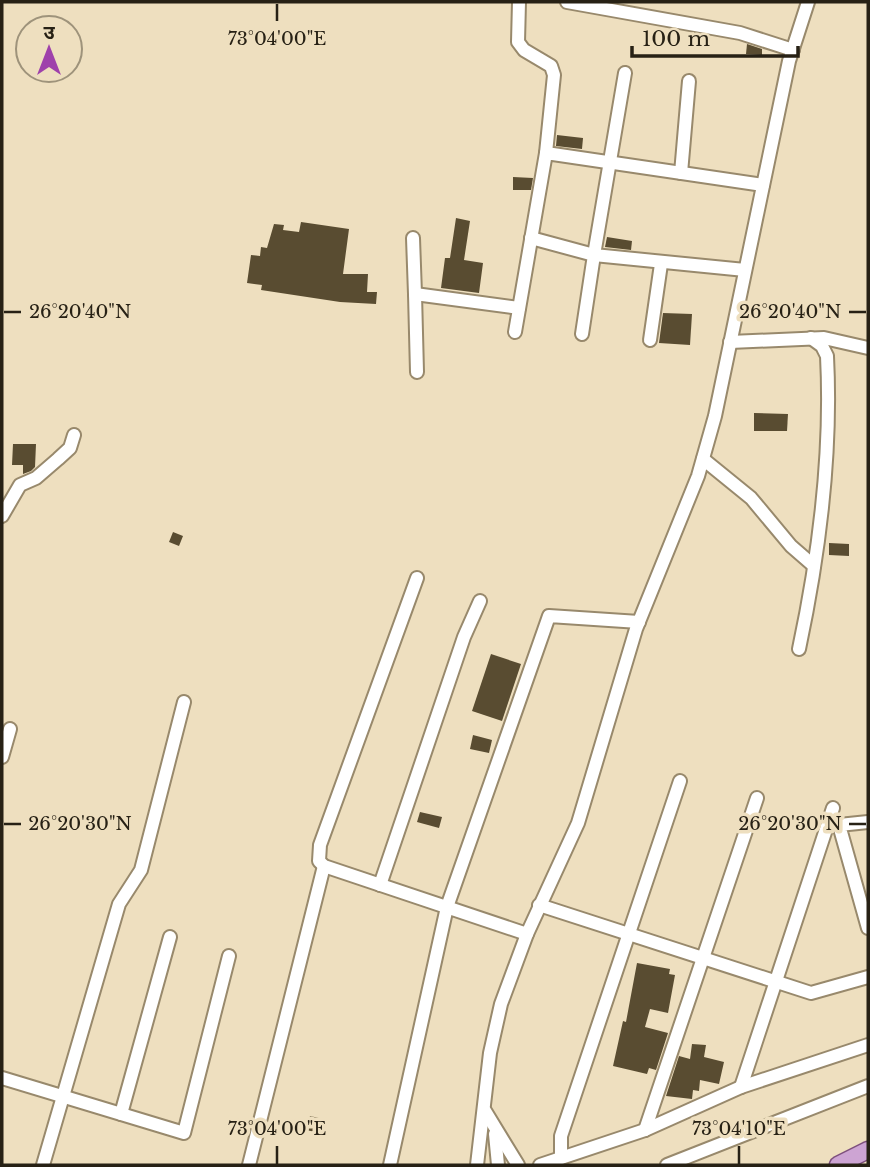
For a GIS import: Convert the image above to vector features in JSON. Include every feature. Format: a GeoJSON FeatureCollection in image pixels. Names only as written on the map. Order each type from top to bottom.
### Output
{"type":"FeatureCollection","features":[{"type":"Feature","properties":{"kind":"main road"},"geometry":{"type":"LineString","coordinates":[[843,1164],[868,1150]]}},
{"type":"Feature","properties":{"kind":"street"},"geometry":{"type":"LineString","coordinates":[[514,332],[546,153],[554,75],[551,66],[523,50],[517,42],[519,2]]}},
{"type":"Feature","properties":{"kind":"street"},"geometry":{"type":"LineString","coordinates":[[567,2],[740,33],[793,50]]}},
{"type":"Feature","properties":{"kind":"street"},"geometry":{"type":"LineString","coordinates":[[477,1165],[490,1053],[501,1004],[527,934],[578,823],[639,622],[703,459],[793,50],[808,2]]}},
{"type":"Feature","properties":{"kind":"street"},"geometry":{"type":"LineString","coordinates":[[582,334],[625,73]]}},
{"type":"Feature","properties":{"kind":"street"},"geometry":{"type":"LineString","coordinates":[[681,173],[689,81]]}},
{"type":"Feature","properties":{"kind":"street"},"geometry":{"type":"LineString","coordinates":[[546,153],[763,185]]}},
{"type":"Feature","properties":{"kind":"street"},"geometry":{"type":"LineString","coordinates":[[413,238],[417,372]]}},
{"type":"Feature","properties":{"kind":"street"},"geometry":{"type":"LineString","coordinates":[[531,239],[594,255],[661,264],[745,270]]}},
{"type":"Feature","properties":{"kind":"street"},"geometry":{"type":"LineString","coordinates":[[650,340],[661,264]]}},
{"type":"Feature","properties":{"kind":"street"},"geometry":{"type":"LineString","coordinates":[[415,294],[519,308]]}},
{"type":"Feature","properties":{"kind":"street"},"geometry":{"type":"LineString","coordinates":[[730,342],[811,338],[868,348]]}},
{"type":"Feature","properties":{"kind":"street"},"geometry":{"type":"LineString","coordinates":[[799,649],[814,566],[824,457],[827,363],[825,350],[811,338]]}},
{"type":"Feature","properties":{"kind":"street"},"geometry":{"type":"LineString","coordinates":[[2,516],[20,485],[36,478],[58,460],[70,447],[74,435]]}},
{"type":"Feature","properties":{"kind":"street"},"geometry":{"type":"LineString","coordinates":[[703,459],[751,498],[791,546],[814,566]]}},
{"type":"Feature","properties":{"kind":"street"},"geometry":{"type":"LineString","coordinates":[[417,578],[399,635],[320,845],[319,861],[324,866],[527,934]]}},
{"type":"Feature","properties":{"kind":"street"},"geometry":{"type":"LineString","coordinates":[[380,885],[464,637],[480,601]]}},
{"type":"Feature","properties":{"kind":"street"},"geometry":{"type":"LineString","coordinates":[[390,1165],[447,907],[549,616],[639,622]]}},
{"type":"Feature","properties":{"kind":"street"},"geometry":{"type":"LineString","coordinates":[[43,1165],[119,904],[141,870],[184,702]]}},
{"type":"Feature","properties":{"kind":"street"},"geometry":{"type":"LineString","coordinates":[[2,757],[10,729]]}},
{"type":"Feature","properties":{"kind":"street"},"geometry":{"type":"LineString","coordinates":[[561,1158],[561,1136],[680,781]]}},
{"type":"Feature","properties":{"kind":"street"},"geometry":{"type":"LineString","coordinates":[[645,1130],[701,957],[757,798]]}},
{"type":"Feature","properties":{"kind":"street"},"geometry":{"type":"LineString","coordinates":[[741,1087],[833,807]]}},
{"type":"Feature","properties":{"kind":"street"},"geometry":{"type":"LineString","coordinates":[[868,822],[839,825],[868,928]]}},
{"type":"Feature","properties":{"kind":"street"},"geometry":{"type":"LineString","coordinates":[[249,1165],[324,866]]}},
{"type":"Feature","properties":{"kind":"street"},"geometry":{"type":"LineString","coordinates":[[540,905],[811,993],[868,977]]}},
{"type":"Feature","properties":{"kind":"street"},"geometry":{"type":"LineString","coordinates":[[121,1114],[170,937]]}},
{"type":"Feature","properties":{"kind":"street"},"geometry":{"type":"LineString","coordinates":[[2,1078],[184,1133],[229,956]]}},
{"type":"Feature","properties":{"kind":"street"},"geometry":{"type":"LineString","coordinates":[[540,1165],[645,1130],[741,1087],[868,1045]]}},
{"type":"Feature","properties":{"kind":"street"},"geometry":{"type":"LineString","coordinates":[[667,1165],[868,1086]]}},
{"type":"Feature","properties":{"kind":"street"},"geometry":{"type":"LineString","coordinates":[[485,1111],[518,1165]]}},
{"type":"Feature","properties":{"kind":"street"},"geometry":{"type":"LineString","coordinates":[[493,1124],[498,1165]]}},
{"type":"Feature","properties":{"kind":"building"},"geometry":{"type":"Polygon","coordinates":[[[747,44],[762,49],[762,55],[746,54],[747,44]]]}},
{"type":"Feature","properties":{"kind":"building"},"geometry":{"type":"Polygon","coordinates":[[[557,135],[583,138],[582,149],[556,146],[557,135]]]}},
{"type":"Feature","properties":{"kind":"building"},"geometry":{"type":"Polygon","coordinates":[[[513,177],[533,178],[531,190],[513,190],[513,177]]]}},
{"type":"Feature","properties":{"kind":"building"},"geometry":{"type":"Polygon","coordinates":[[[456,218],[470,221],[464,260],[483,263],[479,293],[441,288],[445,258],[450,258],[456,218]]]}},
{"type":"Feature","properties":{"kind":"building"},"geometry":{"type":"Polygon","coordinates":[[[301,222],[349,229],[343,274],[368,274],[367,292],[377,292],[376,304],[340,302],[261,290],[262,285],[247,283],[251,255],[260,256],[261,247],[267,248],[274,224],[284,225],[283,230],[299,232],[301,222]]]}},
{"type":"Feature","properties":{"kind":"building"},"geometry":{"type":"Polygon","coordinates":[[[607,237],[632,241],[631,250],[605,247],[607,237]]]}},
{"type":"Feature","properties":{"kind":"building"},"geometry":{"type":"Polygon","coordinates":[[[663,313],[692,314],[690,345],[659,343],[663,313]]]}},
{"type":"Feature","properties":{"kind":"building"},"geometry":{"type":"Polygon","coordinates":[[[754,413],[788,414],[787,431],[754,431],[754,413]]]}},
{"type":"Feature","properties":{"kind":"building"},"geometry":{"type":"Polygon","coordinates":[[[13,444],[36,444],[35,467],[31,471],[23,474],[23,465],[12,465],[13,444]]]}},
{"type":"Feature","properties":{"kind":"building"},"geometry":{"type":"Polygon","coordinates":[[[173,532],[183,536],[179,546],[169,542],[173,532]]]}},
{"type":"Feature","properties":{"kind":"building"},"geometry":{"type":"Polygon","coordinates":[[[829,543],[849,544],[849,556],[829,555],[829,543]]]}},
{"type":"Feature","properties":{"kind":"building"},"geometry":{"type":"Polygon","coordinates":[[[491,654],[521,664],[502,721],[472,711],[491,654]]]}},
{"type":"Feature","properties":{"kind":"building"},"geometry":{"type":"Polygon","coordinates":[[[473,735],[492,740],[489,753],[470,749],[473,735]]]}},
{"type":"Feature","properties":{"kind":"building"},"geometry":{"type":"Polygon","coordinates":[[[420,812],[442,817],[439,828],[417,822],[420,812]]]}},
{"type":"Feature","properties":{"kind":"building"},"geometry":{"type":"Polygon","coordinates":[[[637,963],[670,969],[669,974],[675,975],[668,1013],[650,1009],[645,1027],[668,1033],[656,1070],[649,1068],[647,1074],[613,1066],[623,1021],[626,1022],[637,963]]]}},
{"type":"Feature","properties":{"kind":"building"},"geometry":{"type":"Polygon","coordinates":[[[692,1044],[706,1045],[704,1057],[724,1062],[719,1084],[700,1080],[699,1091],[693,1090],[692,1099],[666,1096],[679,1056],[690,1059],[692,1044]]]}},
{"type":"Feature","properties":{"kind":"building"},"geometry":{"type":"Polygon","coordinates":[[[310,1116],[323,1119],[320,1133],[306,1130],[310,1116]]]}}]}
